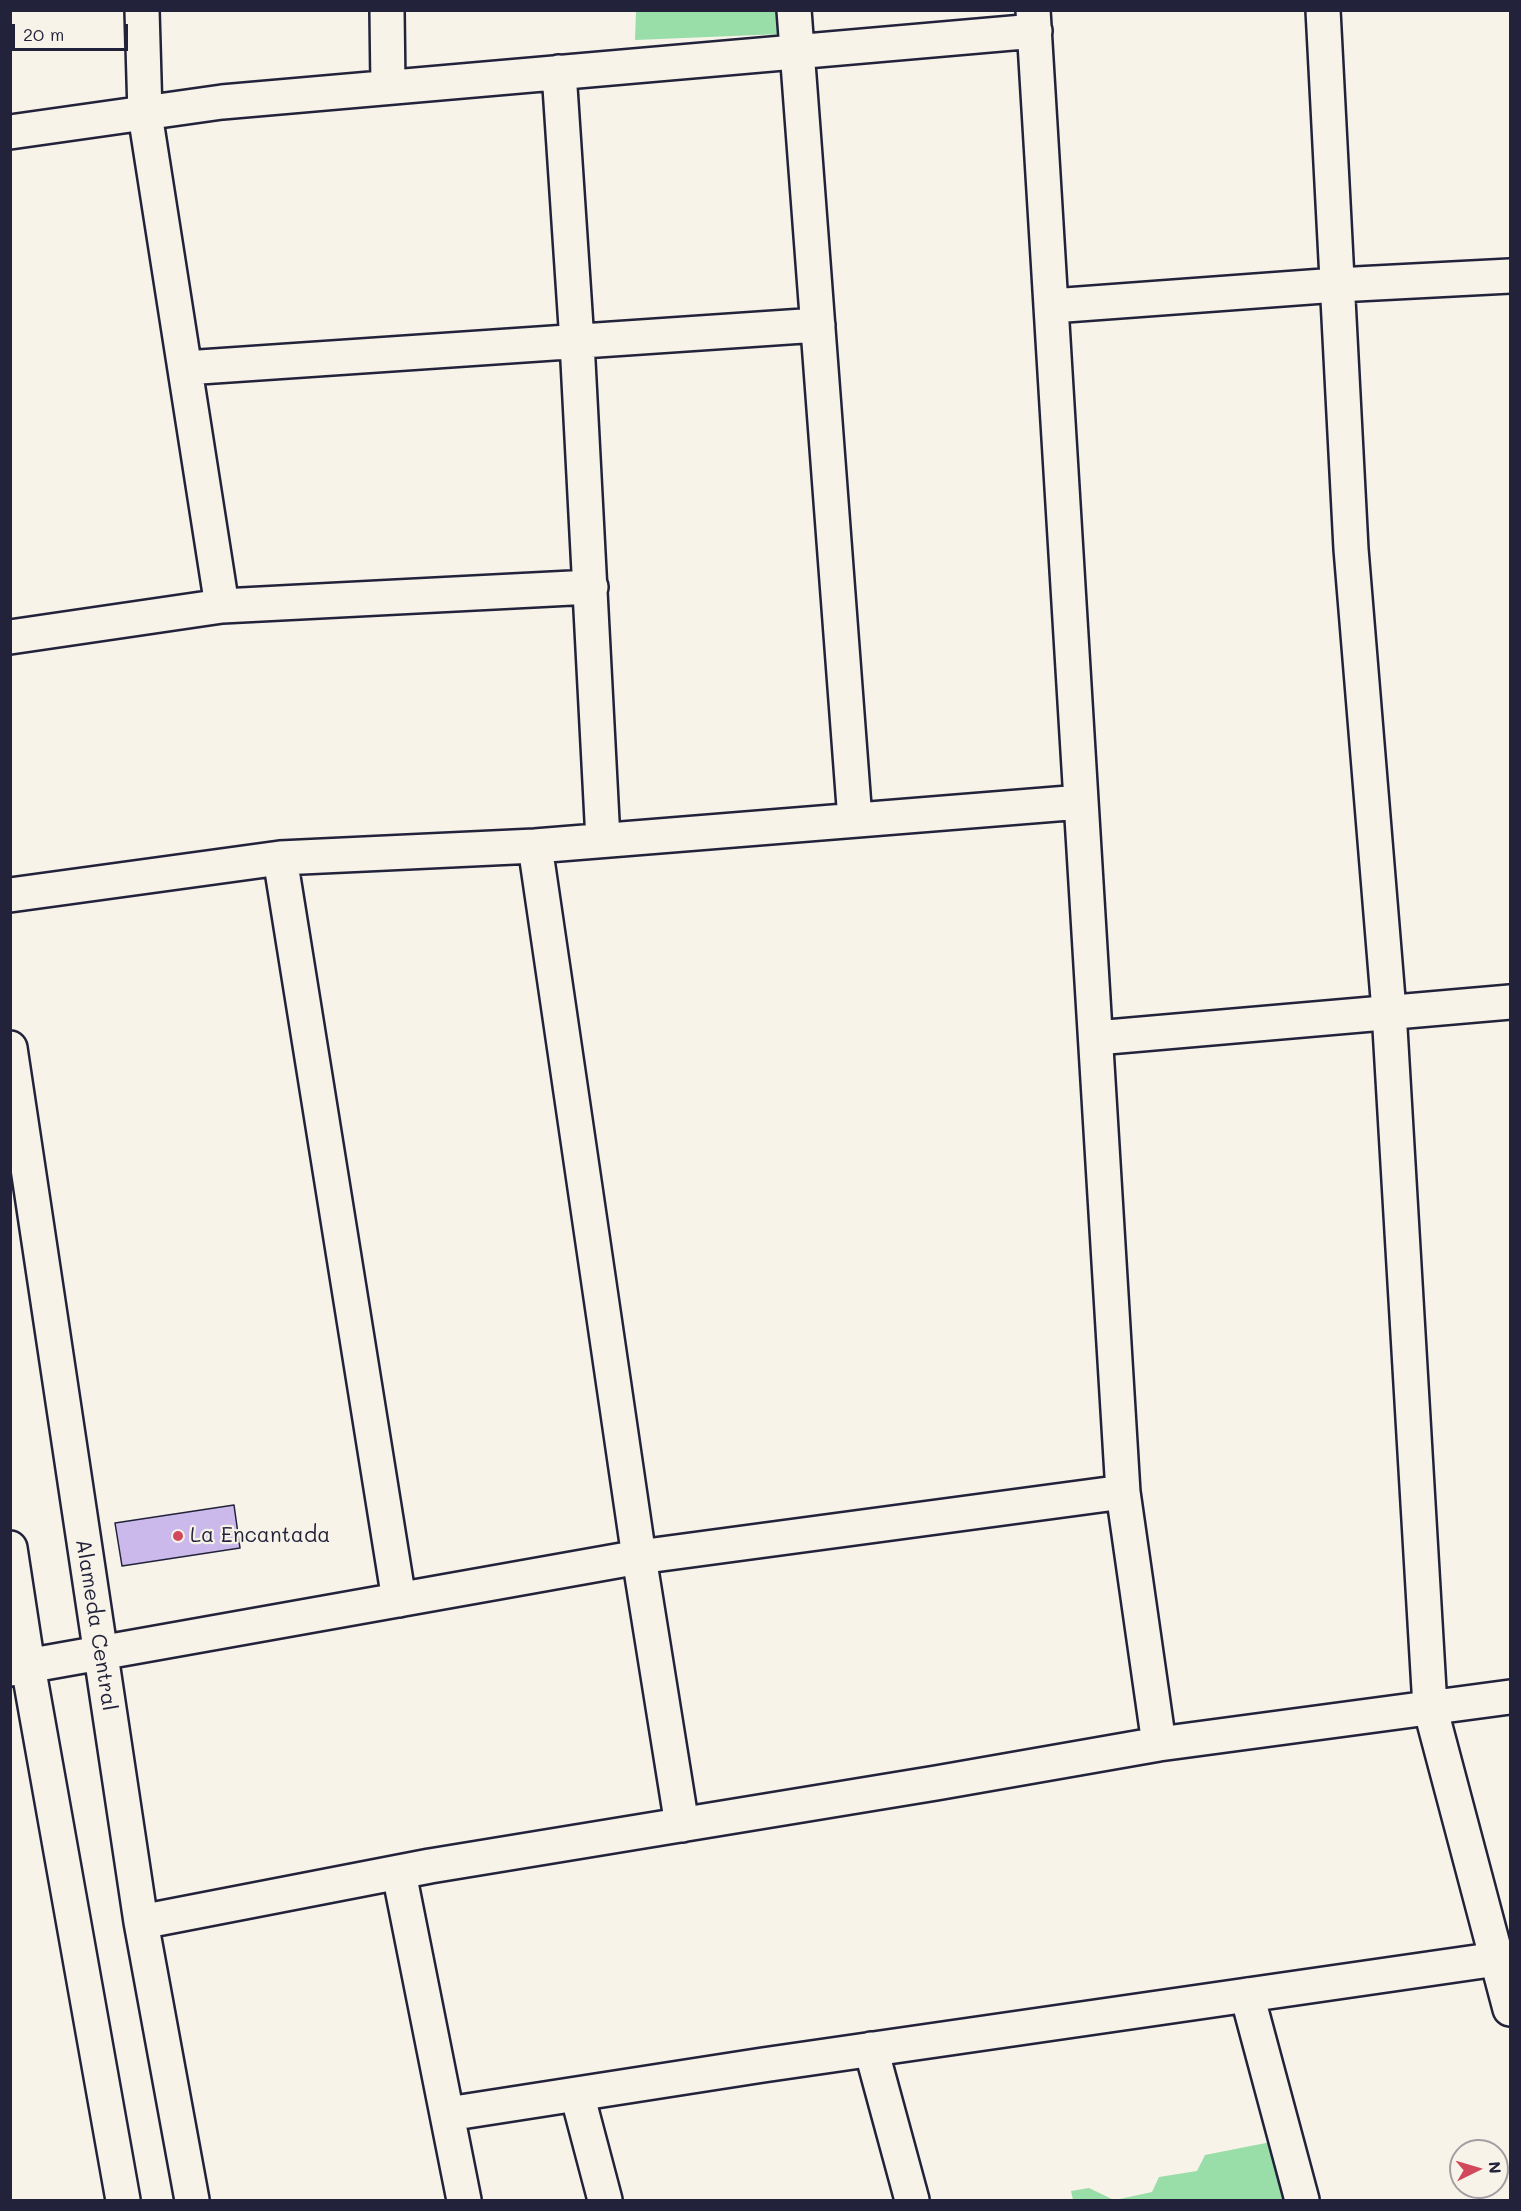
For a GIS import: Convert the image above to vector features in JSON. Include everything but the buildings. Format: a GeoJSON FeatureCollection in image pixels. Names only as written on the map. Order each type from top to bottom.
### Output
{"type":"FeatureCollection","features":[{"type":"Feature","properties":{"kind":"street"},"geometry":{"type":"LineString","coordinates":[[142,10],[145,114],[222,606]]}},
{"type":"Feature","properties":{"kind":"street"},"geometry":{"type":"LineString","coordinates":[[387,10],[388,87]]}},
{"type":"Feature","properties":{"kind":"street"},"geometry":{"type":"LineString","coordinates":[[794,10],[855,820]]}},
{"type":"Feature","properties":{"kind":"street"},"geometry":{"type":"LineString","coordinates":[[1323,10],[1351,549],[1389,1011],[1430,1707],[1510,2009]]}},
{"type":"Feature","properties":{"kind":"street"},"geometry":{"type":"LineString","coordinates":[[10,132],[222,102],[798,51],[1034,21],[1123,1492],[1159,1744]]}},
{"type":"Feature","properties":{"kind":"street"},"geometry":{"type":"LineString","coordinates":[[559,72],[577,342],[603,840]]}},
{"type":"Feature","properties":{"kind":"street"},"geometry":{"type":"LineString","coordinates":[[1052,306],[1337,285],[1510,276]]}},
{"type":"Feature","properties":{"kind":"street"},"geometry":{"type":"LineString","coordinates":[[185,368],[818,325]]}},
{"type":"Feature","properties":{"kind":"street"},"geometry":{"type":"LineString","coordinates":[[10,637],[222,606],[591,587]]}},
{"type":"Feature","properties":{"kind":"street"},"geometry":{"type":"LineString","coordinates":[[10,895],[280,858],[535,846],[1082,802]]}},
{"type":"Feature","properties":{"kind":"street"},"geometry":{"type":"LineString","coordinates":[[535,846],[639,1557],[682,1825]]}},
{"type":"Feature","properties":{"kind":"street"},"geometry":{"type":"LineString","coordinates":[[280,858],[399,1600]]}},
{"type":"Feature","properties":{"kind":"street"},"geometry":{"type":"LineString","coordinates":[[1096,1038],[1510,1002]]}},
{"type":"Feature","properties":{"kind":"street","name":"Alameda Central"},"geometry":{"type":"LineString","coordinates":[[10,1048],[141,1922],[192,2200]]}},
{"type":"Feature","properties":{"kind":"street"},"geometry":{"type":"LineString","coordinates":[[19,1667],[639,1557],[1123,1492]]}},
{"type":"Feature","properties":{"kind":"street"},"geometry":{"type":"LineString","coordinates":[[10,1548],[19,1667],[123,2200]]}},
{"type":"Feature","properties":{"kind":"street"},"geometry":{"type":"LineString","coordinates":[[141,1922],[399,1873],[1159,1744],[1510,1697]]}},
{"type":"Feature","properties":{"kind":"street"},"geometry":{"type":"LineString","coordinates":[[399,1873],[464,2200]]}},
{"type":"Feature","properties":{"kind":"street"},"geometry":{"type":"LineString","coordinates":[[448,2114],[871,2049],[1497,1959]]}},
{"type":"Feature","properties":{"kind":"street"},"geometry":{"type":"LineString","coordinates":[[1247,1995],[1302,2200]]}},
{"type":"Feature","properties":{"kind":"street"},"geometry":{"type":"LineString","coordinates":[[871,2049],[912,2200]]}},
{"type":"Feature","properties":{"kind":"street"},"geometry":{"type":"LineString","coordinates":[[577,2094],[605,2200]]}},
{"type":"Feature","properties":{"kind":"green space"},"geometry":{"type":"Polygon","coordinates":[[[636,11],[780,11],[781,34],[635,40],[636,11]]]}},
{"type":"Feature","properties":{"kind":"green space"},"geometry":{"type":"Polygon","coordinates":[[[1276,2141],[1291,2200],[1115,2200],[1152,2192],[1159,2177],[1197,2171],[1205,2155],[1276,2141]]]}},
{"type":"Feature","properties":{"kind":"green space"},"geometry":{"type":"Polygon","coordinates":[[[1089,2188],[1114,2200],[1073,2200],[1071,2191],[1089,2188]]]}},
{"type":"Feature","properties":{"kind":"place","name":"La Encantada"},"geometry":{"type":"Point","coordinates":[178,1536]}}]}
